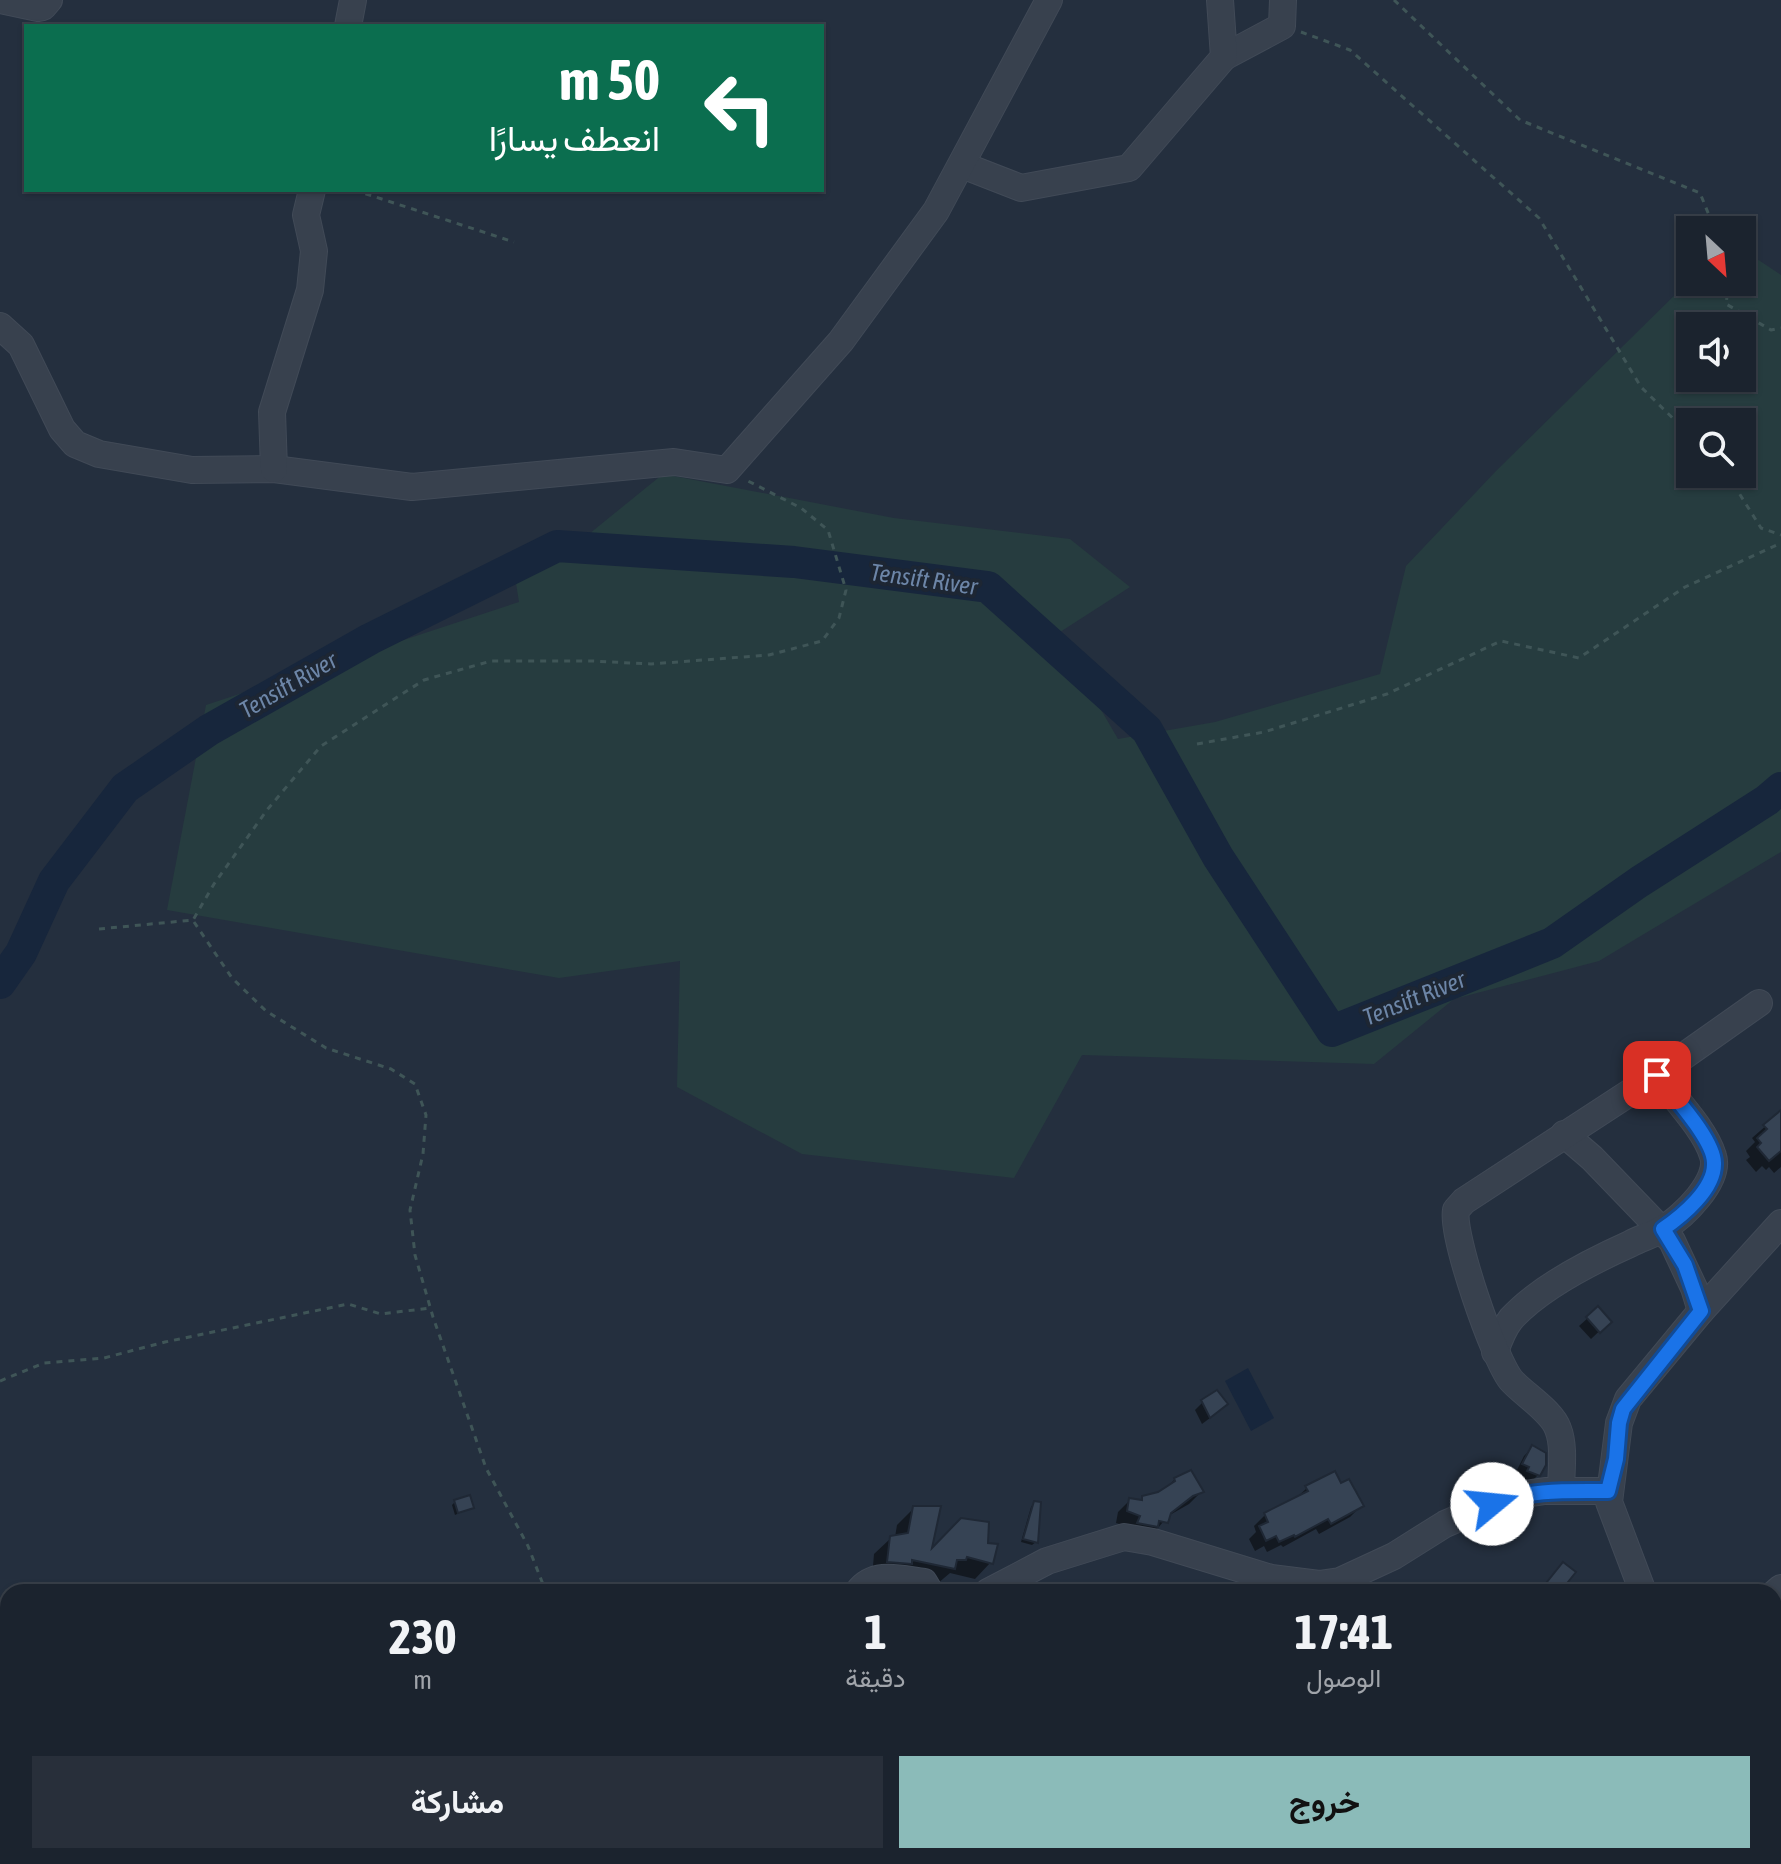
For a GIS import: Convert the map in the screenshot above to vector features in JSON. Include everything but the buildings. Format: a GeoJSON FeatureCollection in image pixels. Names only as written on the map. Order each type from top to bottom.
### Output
{"type":"FeatureCollection","features":[{"type":"Feature","properties":{"kind":"street"},"geometry":{"type":"LineString","coordinates":[[0,0],[38,8],[49,0]]}},
{"type":"Feature","properties":{"kind":"street"},"geometry":{"type":"LineString","coordinates":[[348,24],[353,0]]}},
{"type":"Feature","properties":{"kind":"street"},"geometry":{"type":"LineString","coordinates":[[0,326],[21,345],[62,429],[75,444],[99,454],[192,470],[274,469],[412,487],[674,462],[727,470],[859,318],[936,211],[1049,0]]}},
{"type":"Feature","properties":{"kind":"street"},"geometry":{"type":"LineString","coordinates":[[1220,0],[1224,57]]}},
{"type":"Feature","properties":{"kind":"street"},"geometry":{"type":"LineString","coordinates":[[962,165],[1021,188],[1129,168],[1224,57],[1282,13]]}},
{"type":"Feature","properties":{"kind":"street"},"geometry":{"type":"LineString","coordinates":[[274,469],[272,412],[310,290],[314,251],[306,215],[312,192]]}},
{"type":"Feature","properties":{"kind":"street"},"geometry":{"type":"LineString","coordinates":[[1561,1491],[1558,1428],[1514,1383],[1495,1352],[1456,1232],[1456,1210],[1459,1204],[1657,1075],[1759,1003]]}},
{"type":"Feature","properties":{"kind":"street"},"geometry":{"type":"LineString","coordinates":[[1495,1352],[1510,1321],[1543,1292],[1628,1244],[1663,1229],[1707,1185],[1715,1165],[1713,1156],[1702,1135],[1657,1075]]}},
{"type":"Feature","properties":{"kind":"street"},"geometry":{"type":"LineString","coordinates":[[1564,1134],[1663,1229],[1685,1265],[1701,1311]]}},
{"type":"Feature","properties":{"kind":"street"},"geometry":{"type":"LineString","coordinates":[[1640,1584],[1609,1502],[1608,1491],[1623,1409],[1701,1311],[1781,1223]]}},
{"type":"Feature","properties":{"kind":"street"},"geometry":{"type":"LineString","coordinates":[[1003,1584],[1047,1561],[1124,1537],[1153,1542],[1271,1578],[1319,1584],[1340,1581],[1394,1556],[1473,1511],[1511,1496],[1561,1491],[1608,1491]]}},
{"type":"Feature","properties":{"kind":"street"},"geometry":{"type":"LineString","coordinates":[[867,1584],[885,1576],[925,1584]]}},
{"type":"Feature","properties":{"kind":"path"},"geometry":{"type":"LineString","coordinates":[[1394,0],[1520,120],[1700,193],[1709,216]]}},
{"type":"Feature","properties":{"kind":"path"},"geometry":{"type":"LineString","coordinates":[[1282,13],[1350,50],[1539,218],[1641,387],[1676,421]]}},
{"type":"Feature","properties":{"kind":"path"},"geometry":{"type":"LineString","coordinates":[[360,192],[514,242]]}},
{"type":"Feature","properties":{"kind":"path"},"geometry":{"type":"LineString","coordinates":[[1727,296],[1726,304],[1771,330],[1781,328]]}},
{"type":"Feature","properties":{"kind":"path"},"geometry":{"type":"LineString","coordinates":[[193,920],[214,884],[267,810],[321,746],[424,680],[491,661],[651,664],[769,655],[822,641],[839,618],[846,590],[828,530],[801,508],[727,470]]}},
{"type":"Feature","properties":{"kind":"path"},"geometry":{"type":"LineString","coordinates":[[1736,488],[1761,528],[1781,535]]}},
{"type":"Feature","properties":{"kind":"path"},"geometry":{"type":"LineString","coordinates":[[1197,744],[1264,732],[1387,694],[1501,641],[1579,658],[1685,587],[1781,543]]}},
{"type":"Feature","properties":{"kind":"path"},"geometry":{"type":"LineString","coordinates":[[99,929],[193,920]]}},
{"type":"Feature","properties":{"kind":"path"},"geometry":{"type":"LineString","coordinates":[[193,920],[232,978],[266,1011],[326,1048],[391,1069],[415,1084],[426,1115],[423,1154],[410,1210],[415,1255],[430,1308],[486,1468],[528,1546],[543,1584]]}},
{"type":"Feature","properties":{"kind":"path"},"geometry":{"type":"LineString","coordinates":[[0,1381],[44,1363],[104,1358],[165,1342],[348,1304],[381,1314],[430,1308]]}},
{"type":"Feature","properties":{"kind":"green space"},"geometry":{"type":"Polygon","coordinates":[[[1756,258],[1781,275],[1781,852],[1599,961],[1454,999],[1374,1064],[1082,1055],[1014,1178],[802,1154],[677,1087],[680,961],[559,978],[167,910],[206,705],[519,602],[511,552],[589,534],[663,474],[894,518],[1070,539],[1130,587],[1057,634],[1118,739],[1215,722],[1380,674],[1406,566],[1496,471],[1676,294],[1756,296],[1756,258]]]}},
{"type":"Feature","properties":{"kind":"water"},"geometry":{"type":"Polygon","coordinates":[[[1248,1368],[1274,1418],[1251,1431],[1225,1381],[1248,1368]]]}},
{"type":"Feature","properties":{"kind":"waterway","name":"Tensift River"},"geometry":{"type":"LineString","coordinates":[[0,983],[21,953],[54,881],[125,788],[209,730],[370,639],[557,546],[794,562],[988,587],[1147,730],[1218,857],[1332,1031],[1552,943],[1781,788]]}},
{"type":"Feature","properties":{"kind":"route"},"geometry":{"type":"LineString","coordinates":[[1492,1504],[1511,1496],[1545,1491],[1608,1491],[1616,1459],[1619,1423],[1628,1399],[1701,1311],[1685,1265],[1663,1229],[1700,1195],[1715,1165],[1702,1135],[1657,1075]]}}]}
